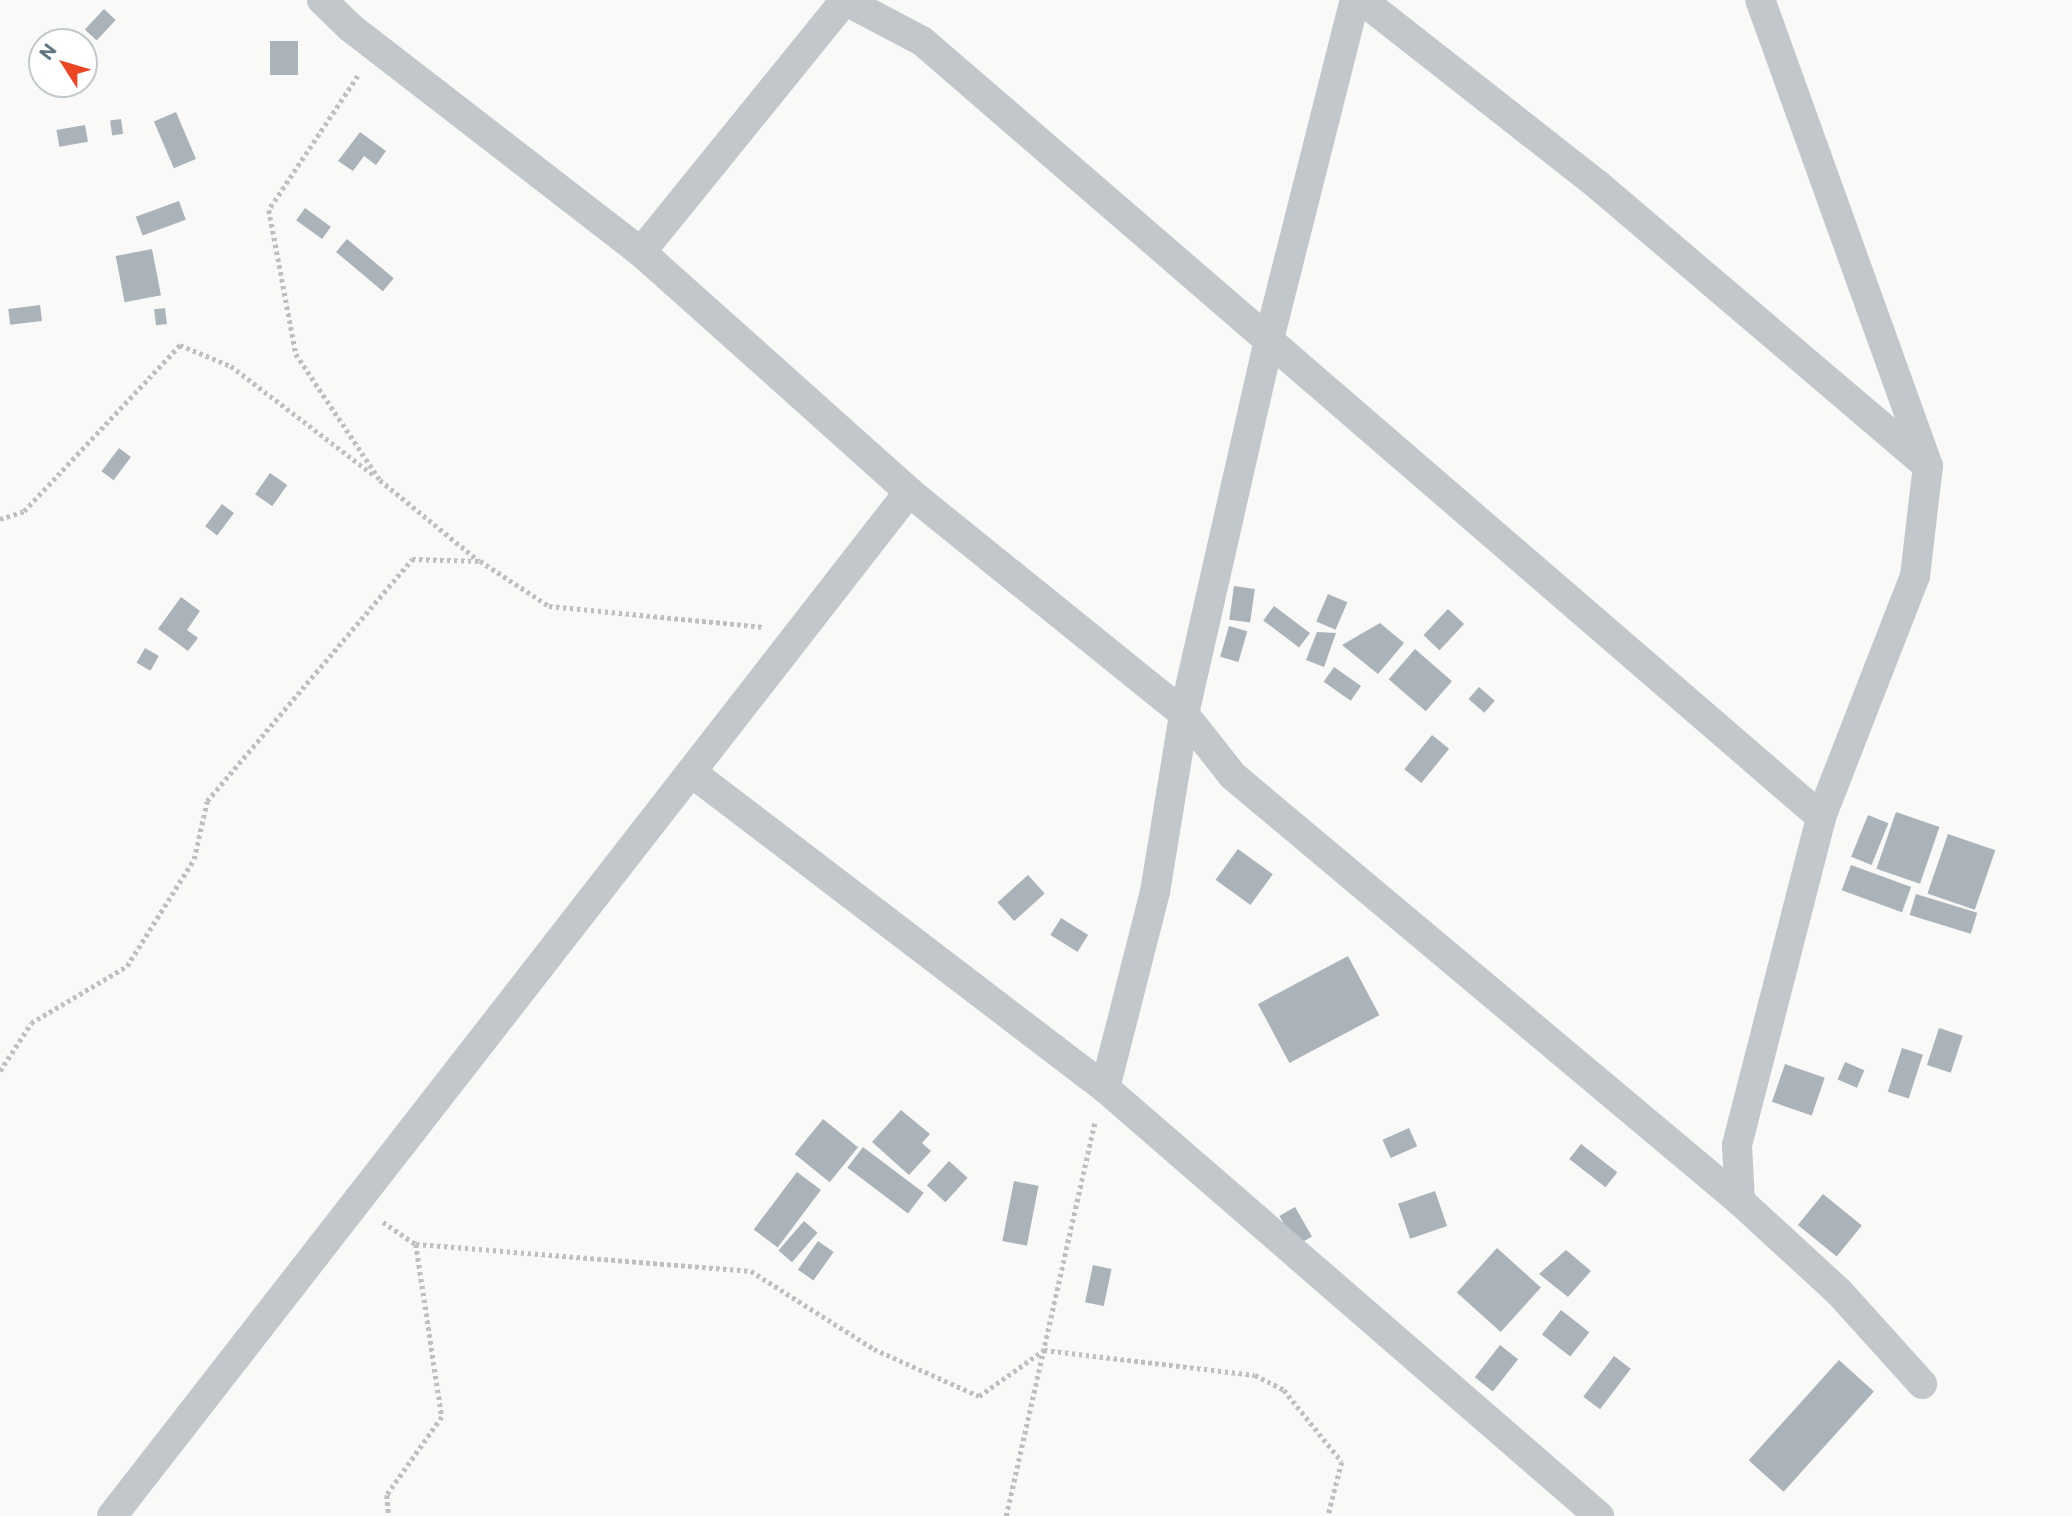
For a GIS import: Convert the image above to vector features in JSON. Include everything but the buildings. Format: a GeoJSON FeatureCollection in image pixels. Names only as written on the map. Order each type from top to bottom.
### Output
{"type":"FeatureCollection","features":[{"type":"Feature","properties":{"kind":"street"},"geometry":{"type":"LineString","coordinates":[[322,0],[376,47],[642,252],[909,492],[1184,714],[1233,776],[1740,1201],[1839,1292],[1922,1384]]}},
{"type":"Feature","properties":{"kind":"street"},"geometry":{"type":"LineString","coordinates":[[642,252],[844,0],[922,41],[1821,817]]}},
{"type":"Feature","properties":{"kind":"street"},"geometry":{"type":"LineString","coordinates":[[1105,1088],[1155,892],[1184,714],[1269,339],[1355,0]]}},
{"type":"Feature","properties":{"kind":"street"},"geometry":{"type":"LineString","coordinates":[[1362,0],[1599,186],[1928,466]]}},
{"type":"Feature","properties":{"kind":"street"},"geometry":{"type":"LineString","coordinates":[[1740,1201],[1737,1145],[1821,817],[1915,576],[1928,466],[1760,0]]}},
{"type":"Feature","properties":{"kind":"street"},"geometry":{"type":"LineString","coordinates":[[112,1516],[909,492]]}},
{"type":"Feature","properties":{"kind":"street"},"geometry":{"type":"LineString","coordinates":[[691,772],[1105,1088],[1599,1516]]}},
{"type":"Feature","properties":{"kind":"path"},"geometry":{"type":"LineString","coordinates":[[376,47],[269,210],[296,354],[380,480]]}},
{"type":"Feature","properties":{"kind":"path"},"geometry":{"type":"LineString","coordinates":[[0,519],[24,511],[180,345],[231,366],[380,480],[480,561],[549,606],[801,631]]}},
{"type":"Feature","properties":{"kind":"path"},"geometry":{"type":"LineString","coordinates":[[0,1072],[32,1023],[127,966],[194,859],[207,801],[412,559],[480,561]]}},
{"type":"Feature","properties":{"kind":"path"},"geometry":{"type":"LineString","coordinates":[[1006,1516],[1105,1088]]}},
{"type":"Feature","properties":{"kind":"path"},"geometry":{"type":"LineString","coordinates":[[356,1203],[416,1244],[751,1271],[874,1349],[979,1396],[1044,1350],[1255,1375],[1284,1390],[1342,1462],[1328,1516]]}},
{"type":"Feature","properties":{"kind":"path"},"geometry":{"type":"LineString","coordinates":[[389,1516],[387,1495],[442,1417],[416,1244]]}}]}
